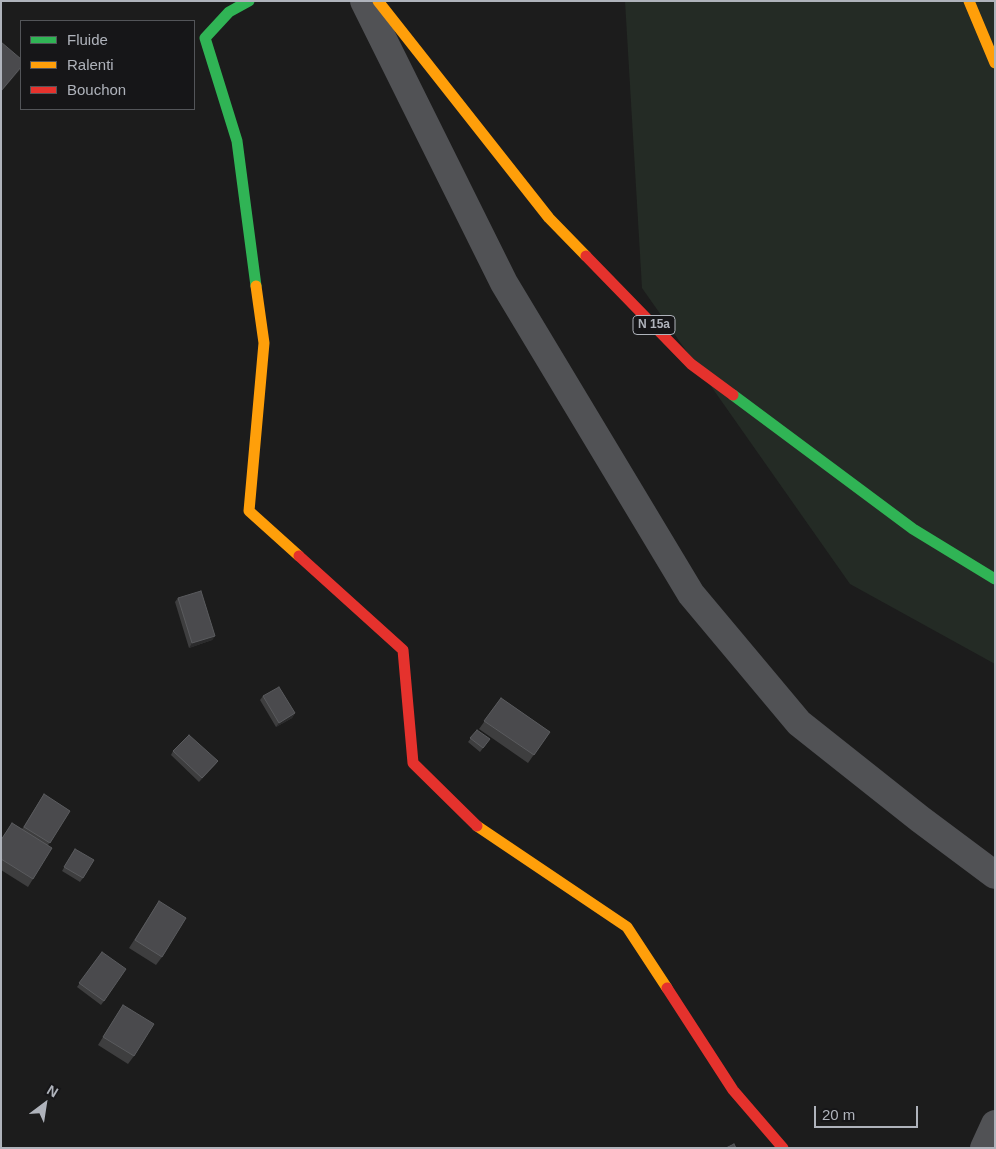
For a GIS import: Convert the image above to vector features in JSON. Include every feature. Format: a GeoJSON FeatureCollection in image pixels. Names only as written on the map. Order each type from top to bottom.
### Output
{"type":"FeatureCollection","features":[{"type":"Feature","properties":{"kind":"main road"},"geometry":{"type":"LineString","coordinates":[[249,1],[229,12],[205,38],[237,141],[264,343],[249,511],[403,650],[413,763],[475,825],[627,927],[732,1090],[783,1148]]}},
{"type":"Feature","properties":{"kind":"main road","name":"N 15a"},"geometry":{"type":"LineString","coordinates":[[378,1],[549,218],[691,364],[913,529],[995,579]]}},
{"type":"Feature","properties":{"kind":"main road"},"geometry":{"type":"LineString","coordinates":[[969,1],[995,62]]}},
{"type":"Feature","properties":{"kind":"street"},"geometry":{"type":"LineString","coordinates":[[364,1],[504,283],[691,594],[799,723],[920,819],[995,875]]}},
{"type":"Feature","properties":{"kind":"street"},"geometry":{"type":"LineString","coordinates":[[984,1148],[995,1124]]}},
{"type":"Feature","properties":{"kind":"shaded area"},"geometry":{"type":"Polygon","coordinates":[[[625,1],[995,1],[995,664],[850,584],[642,288],[625,1]]]}},
{"type":"Feature","properties":{"kind":"building"},"geometry":{"type":"Polygon","coordinates":[[[1,42],[20,58],[20,68],[1,91],[1,42]]]}},
{"type":"Feature","properties":{"kind":"building"},"geometry":{"type":"Polygon","coordinates":[[[201,591],[215,636],[192,643],[178,598],[201,591]]]}},
{"type":"Feature","properties":{"kind":"building"},"geometry":{"type":"Polygon","coordinates":[[[279,687],[295,713],[279,723],[263,696],[279,687]]]}},
{"type":"Feature","properties":{"kind":"building"},"geometry":{"type":"Polygon","coordinates":[[[501,698],[550,732],[534,755],[484,721],[501,698]]]}},
{"type":"Feature","properties":{"kind":"building"},"geometry":{"type":"Polygon","coordinates":[[[477,730],[490,739],[483,748],[470,738],[477,730]]]}},
{"type":"Feature","properties":{"kind":"building"},"geometry":{"type":"Polygon","coordinates":[[[189,735],[218,761],[202,778],[173,751],[189,735]]]}},
{"type":"Feature","properties":{"kind":"building"},"geometry":{"type":"Polygon","coordinates":[[[44,794],[70,811],[50,843],[24,827],[44,794]]]}},
{"type":"Feature","properties":{"kind":"building"},"geometry":{"type":"Polygon","coordinates":[[[12,823],[52,848],[33,879],[1,859],[1,840],[12,823]]]}},
{"type":"Feature","properties":{"kind":"building"},"geometry":{"type":"Polygon","coordinates":[[[75,849],[94,860],[83,878],[64,867],[75,849]]]}},
{"type":"Feature","properties":{"kind":"building"},"geometry":{"type":"Polygon","coordinates":[[[159,901],[186,918],[162,957],[135,940],[159,901]]]}},
{"type":"Feature","properties":{"kind":"building"},"geometry":{"type":"Polygon","coordinates":[[[102,952],[126,969],[104,1001],[79,983],[102,952]]]}},
{"type":"Feature","properties":{"kind":"building"},"geometry":{"type":"Polygon","coordinates":[[[123,1005],[154,1024],[134,1056],[103,1037],[123,1005]]]}},
{"type":"Feature","properties":{"kind":"building"},"geometry":{"type":"Polygon","coordinates":[[[734,1144],[736,1148],[726,1148],[734,1144]]]}},
{"type":"Feature","properties":{"kind":"traffic: fast"},"geometry":{"type":"LineString","coordinates":[[249,1],[229,12],[205,38],[237,141],[256,286]]}},
{"type":"Feature","properties":{"kind":"traffic: fast"},"geometry":{"type":"LineString","coordinates":[[733,395],[913,529],[995,579]]}},
{"type":"Feature","properties":{"kind":"traffic: slow"},"geometry":{"type":"LineString","coordinates":[[378,1],[549,218],[586,256]]}},
{"type":"Feature","properties":{"kind":"traffic: slow"},"geometry":{"type":"LineString","coordinates":[[969,1],[995,63]]}},
{"type":"Feature","properties":{"kind":"traffic: slow"},"geometry":{"type":"LineString","coordinates":[[256,286],[264,343],[249,511],[299,556]]}},
{"type":"Feature","properties":{"kind":"traffic: slow"},"geometry":{"type":"LineString","coordinates":[[477,826],[627,927],[667,988]]}},
{"type":"Feature","properties":{"kind":"traffic: jam"},"geometry":{"type":"LineString","coordinates":[[586,256],[691,364],[733,395]]}},
{"type":"Feature","properties":{"kind":"traffic: jam"},"geometry":{"type":"LineString","coordinates":[[299,556],[403,650],[413,763],[477,826]]}},
{"type":"Feature","properties":{"kind":"traffic: jam"},"geometry":{"type":"LineString","coordinates":[[667,988],[733,1090],[783,1148]]}}]}
